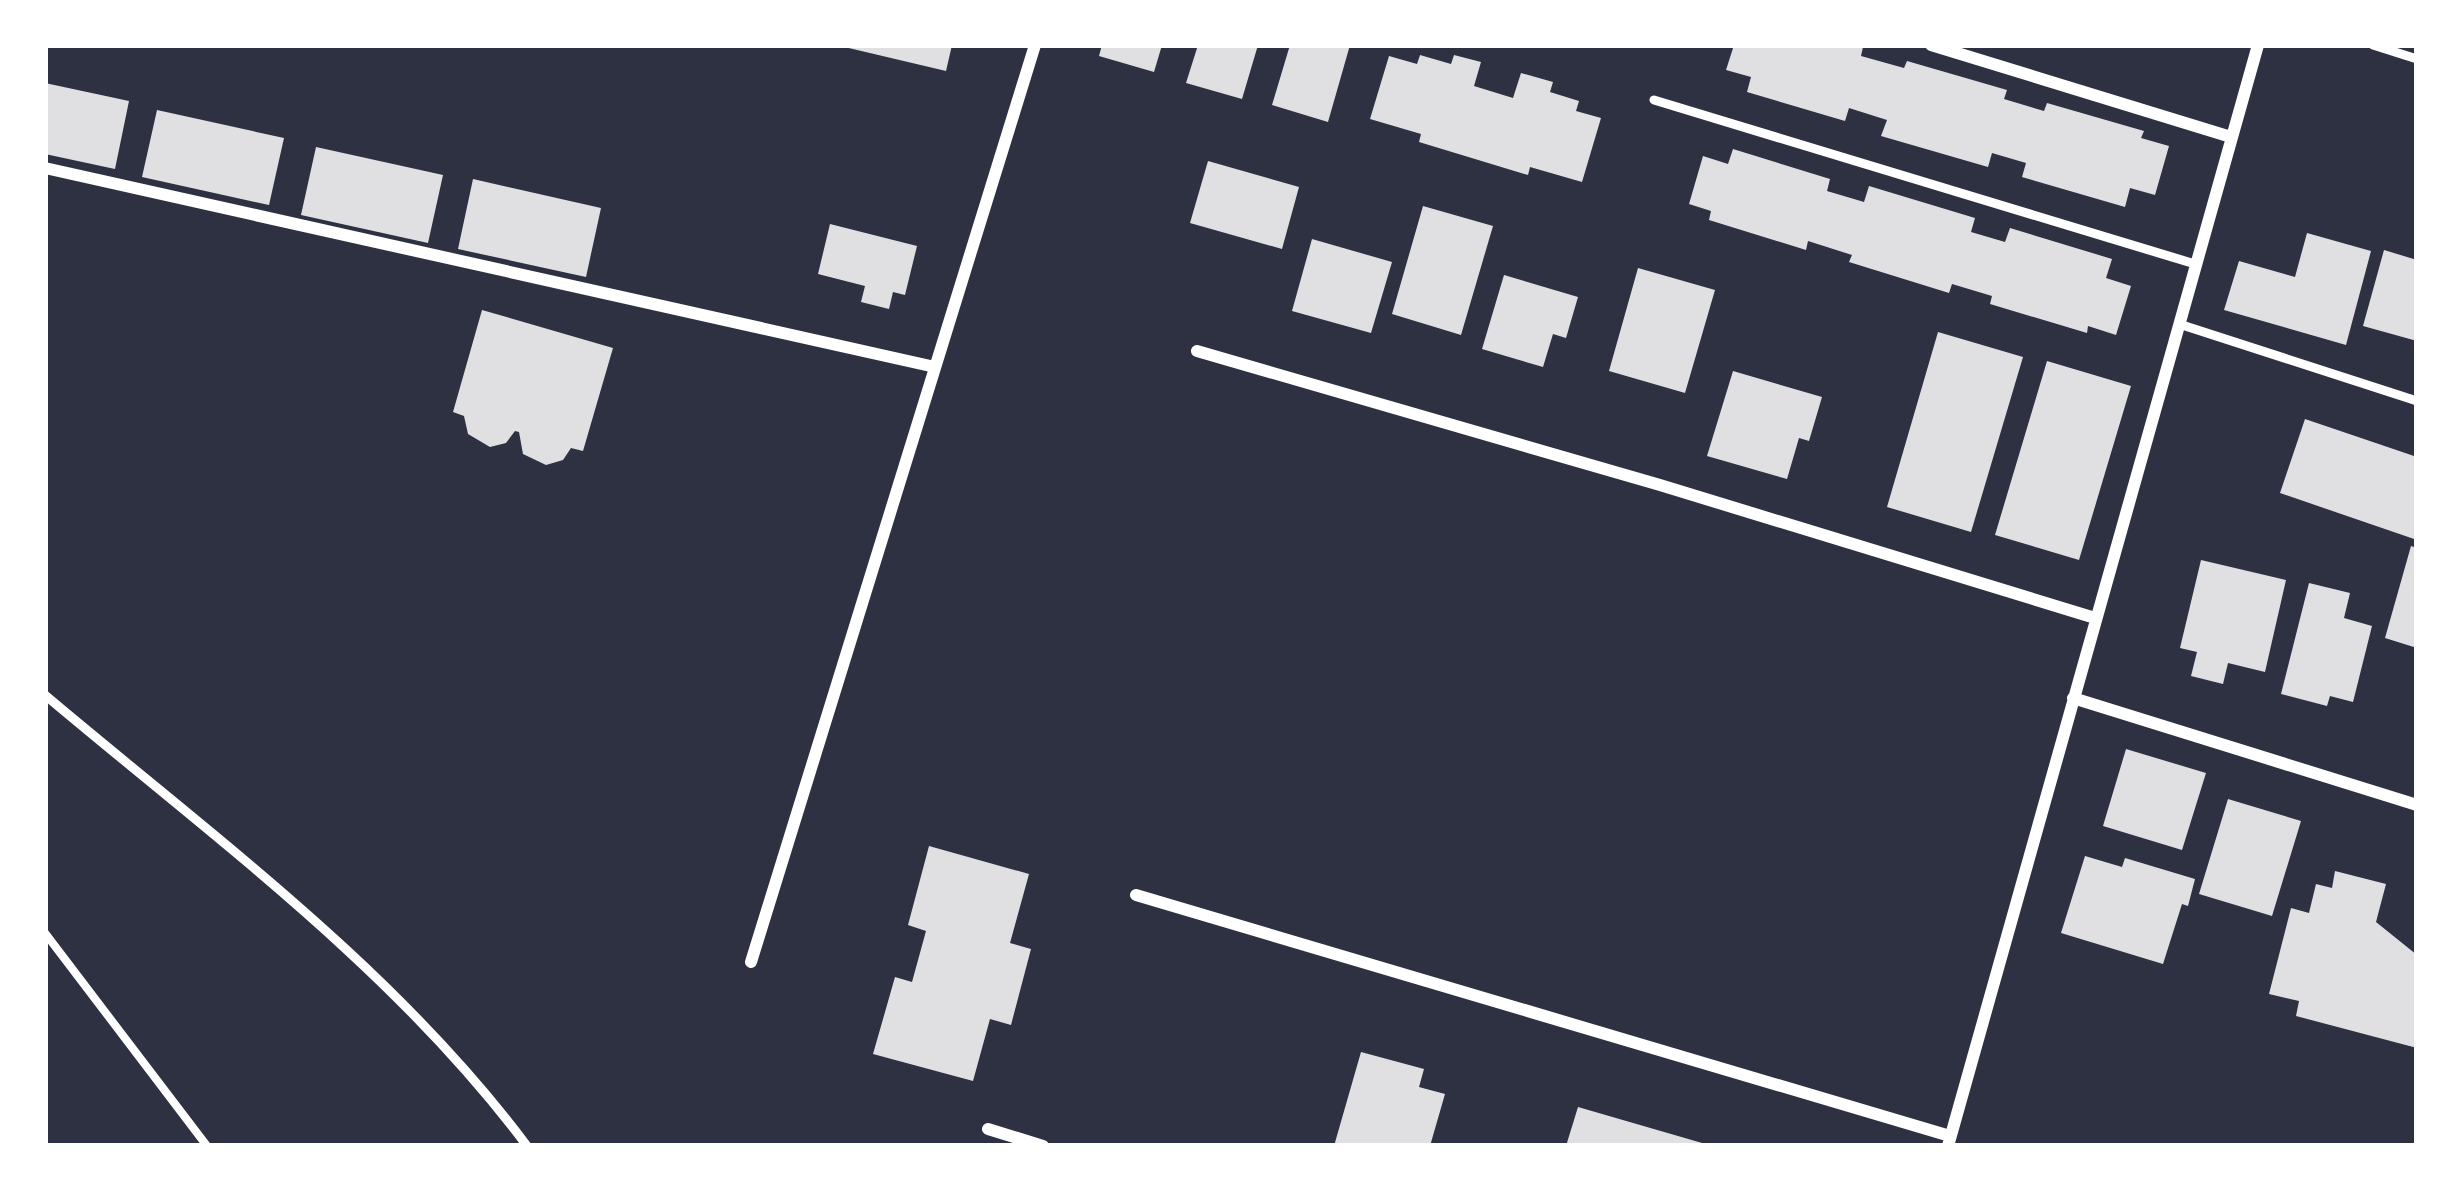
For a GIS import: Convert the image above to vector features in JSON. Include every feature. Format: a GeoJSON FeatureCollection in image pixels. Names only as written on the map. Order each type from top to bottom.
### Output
{"type":"FeatureCollection","features":[{"type":"Feature","properties":{"kind":"street"},"geometry":{"type":"LineString","coordinates":[[751,962],[1035,45]]}},
{"type":"Feature","properties":{"kind":"street"},"geometry":{"type":"LineString","coordinates":[[1931,45],[2231,137]]}},
{"type":"Feature","properties":{"kind":"street"},"geometry":{"type":"LineString","coordinates":[[1136,895],[1949,1141],[2258,45]]}},
{"type":"Feature","properties":{"kind":"street"},"geometry":{"type":"LineString","coordinates":[[45,168],[935,367]]}},
{"type":"Feature","properties":{"kind":"street"},"geometry":{"type":"LineString","coordinates":[[1197,351],[2095,618]]}},
{"type":"Feature","properties":{"kind":"street"},"geometry":{"type":"LineString","coordinates":[[2073,698],[2417,805]]}},
{"type":"Feature","properties":{"kind":"street"},"geometry":{"type":"LineString","coordinates":[[988,1129],[1043,1146]]}},
{"type":"Feature","properties":{"kind":"lane"},"geometry":{"type":"LineString","coordinates":[[2373,45],[2417,59]]}},
{"type":"Feature","properties":{"kind":"lane"},"geometry":{"type":"LineString","coordinates":[[1654,100],[2194,264]]}},
{"type":"Feature","properties":{"kind":"lane"},"geometry":{"type":"LineString","coordinates":[[2179,324],[2417,401]]}},
{"type":"Feature","properties":{"kind":"lane"},"geometry":{"type":"LineString","coordinates":[[45,695],[365,967],[432,1033],[526,1146]]}},
{"type":"Feature","properties":{"kind":"path"},"geometry":{"type":"LineString","coordinates":[[45,933],[207,1146]]}},
{"type":"Feature","properties":{"kind":"building"},"geometry":{"type":"Polygon","coordinates":[[[836,45],[952,45],[946,71],[836,45]]]}},
{"type":"Feature","properties":{"kind":"building"},"geometry":{"type":"Polygon","coordinates":[[[1102,45],[1162,45],[1154,72],[1099,56],[1102,45]]]}},
{"type":"Feature","properties":{"kind":"building"},"geometry":{"type":"Polygon","coordinates":[[[1198,45],[1258,45],[1242,99],[1186,83],[1198,45]]]}},
{"type":"Feature","properties":{"kind":"building"},"geometry":{"type":"Polygon","coordinates":[[[1290,45],[1350,45],[1328,122],[1272,105],[1290,45]]]}},
{"type":"Feature","properties":{"kind":"building"},"geometry":{"type":"Polygon","coordinates":[[[1734,45],[1855,45],[1863,47],[1861,56],[1904,68],[1907,61],[2007,90],[2004,99],[2044,111],[2047,103],[2144,131],[2141,138],[2169,146],[2155,195],[2130,188],[2125,207],[2022,177],[2026,163],[1992,153],[1988,167],[1881,136],[1887,120],[1849,108],[1845,121],[1747,92],[1751,77],[1726,70],[1734,45]]]}},
{"type":"Feature","properties":{"kind":"building"},"geometry":{"type":"Polygon","coordinates":[[[1420,55],[1451,64],[1454,55],[1481,62],[1474,86],[1513,98],[1521,73],[1553,82],[1550,92],[1579,101],[1576,111],[1601,118],[1582,182],[1530,167],[1528,175],[1419,142],[1421,134],[1370,119],[1389,56],[1417,64],[1420,55]]]}},
{"type":"Feature","properties":{"kind":"building"},"geometry":{"type":"Polygon","coordinates":[[[45,83],[129,101],[115,169],[45,154],[45,83]]]}},
{"type":"Feature","properties":{"kind":"building"},"geometry":{"type":"Polygon","coordinates":[[[157,110],[284,138],[269,205],[142,177],[157,110]]]}},
{"type":"Feature","properties":{"kind":"building"},"geometry":{"type":"Polygon","coordinates":[[[316,147],[443,175],[428,243],[301,215],[316,147]]]}},
{"type":"Feature","properties":{"kind":"building"},"geometry":{"type":"Polygon","coordinates":[[[1733,149],[1830,179],[1827,191],[1864,202],[1869,186],[1975,218],[1971,232],[2005,242],[2010,228],[2112,259],[2106,278],[2131,286],[2116,335],[2088,326],[2087,333],[1990,304],[1992,296],[1952,284],[1949,293],[1849,262],[1852,255],[1808,241],[1806,250],[1709,220],[1711,211],[1689,204],[1703,156],[1728,164],[1733,149]]]}},
{"type":"Feature","properties":{"kind":"building"},"geometry":{"type":"Polygon","coordinates":[[[1208,161],[1299,187],[1282,249],[1190,223],[1208,161]]]}},
{"type":"Feature","properties":{"kind":"building"},"geometry":{"type":"Polygon","coordinates":[[[473,179],[601,208],[586,277],[458,249],[473,179]]]}},
{"type":"Feature","properties":{"kind":"building"},"geometry":{"type":"Polygon","coordinates":[[[1423,206],[1493,226],[1461,335],[1392,314],[1423,206]]]}},
{"type":"Feature","properties":{"kind":"building"},"geometry":{"type":"Polygon","coordinates":[[[830,224],[917,246],[905,295],[893,292],[889,309],[861,302],[865,286],[818,274],[830,224]]]}},
{"type":"Feature","properties":{"kind":"building"},"geometry":{"type":"Polygon","coordinates":[[[2307,233],[2371,251],[2346,345],[2224,310],[2239,261],[2295,277],[2307,233]]]}},
{"type":"Feature","properties":{"kind":"building"},"geometry":{"type":"Polygon","coordinates":[[[1312,239],[1392,262],[1371,333],[1292,311],[1312,239]]]}},
{"type":"Feature","properties":{"kind":"building"},"geometry":{"type":"Polygon","coordinates":[[[2384,250],[2417,260],[2417,341],[2363,326],[2384,250]]]}},
{"type":"Feature","properties":{"kind":"building"},"geometry":{"type":"Polygon","coordinates":[[[1638,268],[1715,290],[1685,393],[1609,371],[1638,268]]]}},
{"type":"Feature","properties":{"kind":"building"},"geometry":{"type":"Polygon","coordinates":[[[1504,275],[1578,297],[1566,338],[1553,334],[1543,367],[1482,349],[1504,275]]]}},
{"type":"Feature","properties":{"kind":"building"},"geometry":{"type":"Polygon","coordinates":[[[482,310],[613,348],[583,451],[571,448],[563,460],[546,465],[523,454],[519,432],[506,443],[490,447],[468,434],[464,416],[453,412],[482,310]]]}},
{"type":"Feature","properties":{"kind":"building"},"geometry":{"type":"Polygon","coordinates":[[[1938,332],[2023,357],[1971,532],[1887,507],[1938,332]]]}},
{"type":"Feature","properties":{"kind":"building"},"geometry":{"type":"Polygon","coordinates":[[[2047,361],[2131,386],[2079,560],[1995,535],[2047,361]]]}},
{"type":"Feature","properties":{"kind":"building"},"geometry":{"type":"Polygon","coordinates":[[[1733,371],[1822,397],[1809,441],[1799,438],[1787,479],[1707,456],[1733,371]]]}},
{"type":"Feature","properties":{"kind":"building"},"geometry":{"type":"Polygon","coordinates":[[[2305,419],[2417,457],[2417,540],[2280,493],[2305,419]]]}},
{"type":"Feature","properties":{"kind":"building"},"geometry":{"type":"Polygon","coordinates":[[[2411,546],[2417,548],[2417,648],[2385,638],[2411,546]]]}},
{"type":"Feature","properties":{"kind":"building"},"geometry":{"type":"Polygon","coordinates":[[[2201,560],[2286,580],[2265,672],[2228,663],[2223,684],[2191,676],[2197,652],[2180,648],[2201,560]]]}},
{"type":"Feature","properties":{"kind":"building"},"geometry":{"type":"Polygon","coordinates":[[[2309,583],[2350,593],[2344,618],[2372,626],[2353,702],[2330,696],[2327,706],[2281,694],[2309,583]]]}},
{"type":"Feature","properties":{"kind":"building"},"geometry":{"type":"Polygon","coordinates":[[[2126,749],[2206,773],[2182,850],[2103,826],[2126,749]]]}},
{"type":"Feature","properties":{"kind":"building"},"geometry":{"type":"Polygon","coordinates":[[[2228,799],[2301,821],[2272,916],[2199,894],[2228,799]]]}},
{"type":"Feature","properties":{"kind":"building"},"geometry":{"type":"Polygon","coordinates":[[[929,846],[1029,874],[1010,943],[1031,949],[1011,1025],[990,1019],[973,1081],[873,1054],[895,977],[912,982],[926,931],[908,925],[929,846]]]}},
{"type":"Feature","properties":{"kind":"building"},"geometry":{"type":"Polygon","coordinates":[[[2085,856],[2122,867],[2125,858],[2195,879],[2163,964],[2061,933],[2085,856]]]}},
{"type":"Feature","properties":{"kind":"building"},"geometry":{"type":"Polygon","coordinates":[[[2335,871],[2386,884],[2376,922],[2417,955],[2417,1048],[2296,1016],[2299,1001],[2269,994],[2291,908],[2309,913],[2316,884],[2332,888],[2335,871]]]}},
{"type":"Feature","properties":{"kind":"building"},"geometry":{"type":"Polygon","coordinates":[[[1361,1052],[1424,1069],[1419,1087],[1445,1094],[1430,1146],[1334,1146],[1361,1052]]]}},
{"type":"Feature","properties":{"kind":"building"},"geometry":{"type":"Polygon","coordinates":[[[1578,1107],[1709,1145],[1709,1146],[1566,1146],[1578,1107]]]}}]}
